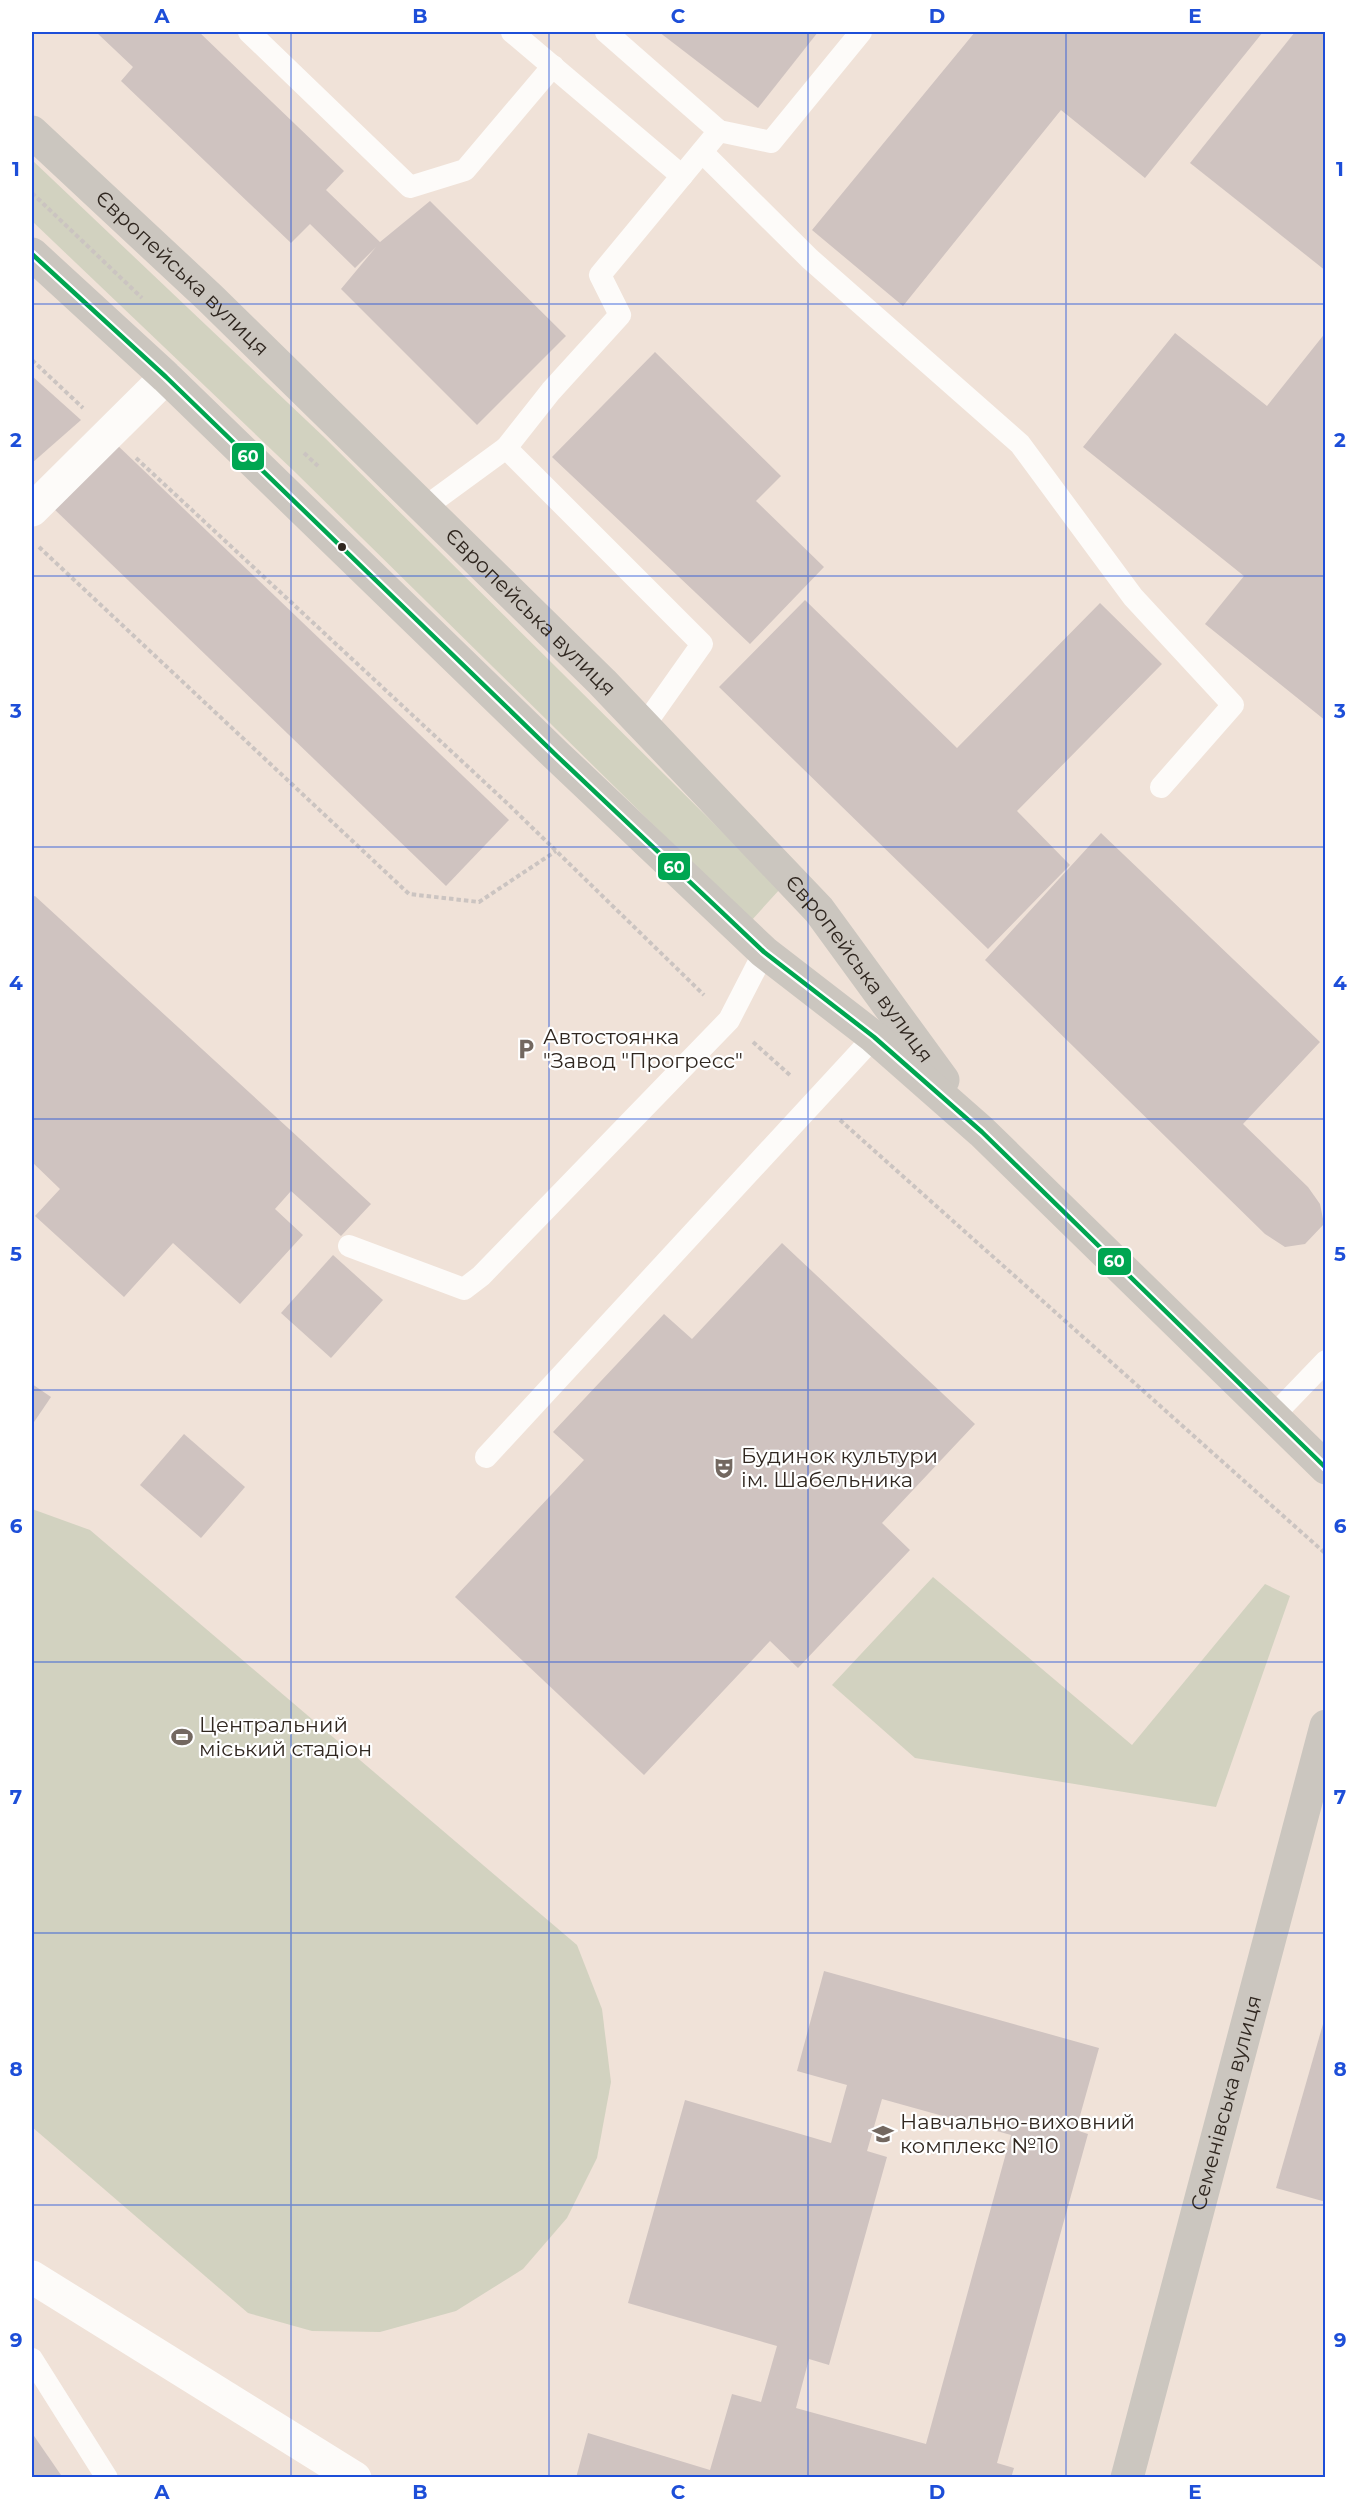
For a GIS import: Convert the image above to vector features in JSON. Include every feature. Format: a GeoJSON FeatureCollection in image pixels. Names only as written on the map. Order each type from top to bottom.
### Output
{"type":"FeatureCollection","features":[{"type":"Feature","properties":{"kind":"street","name":"Європейська вулиця"},"geometry":{"type":"LineString","coordinates":[[32,132],[210,298],[602,682],[819,910],[982,1132]]}},
{"type":"Feature","properties":{"kind":"street","name":"Європейська вулиця"},"geometry":{"type":"LineString","coordinates":[[32,254],[166,377],[557,756],[764,952],[874,1036],[982,1132],[1326,1468]]}},
{"type":"Feature","properties":{"kind":"street"},"geometry":{"type":"LineString","coordinates":[[32,510],[166,377]]}},
{"type":"Feature","properties":{"kind":"street","name":"Семенівська вулиця"},"geometry":{"type":"LineString","coordinates":[[1127,2478],[1326,1726]]}},
{"type":"Feature","properties":{"kind":"street"},"geometry":{"type":"LineString","coordinates":[[32,2277],[355,2478]]}},
{"type":"Feature","properties":{"kind":"lane"},"geometry":{"type":"LineString","coordinates":[[249,32],[410,187],[465,170],[553,66]]}},
{"type":"Feature","properties":{"kind":"lane"},"geometry":{"type":"LineString","coordinates":[[512,32],[682,177]]}},
{"type":"Feature","properties":{"kind":"lane"},"geometry":{"type":"LineString","coordinates":[[606,32],[720,131],[771,142],[861,32]]}},
{"type":"Feature","properties":{"kind":"lane"},"geometry":{"type":"LineString","coordinates":[[424,508],[506,448],[551,391],[620,315],[600,275],[720,131]]}},
{"type":"Feature","properties":{"kind":"lane"},"geometry":{"type":"LineString","coordinates":[[702,152],[810,259],[1020,444],[1133,597],[1233,705],[1161,787]]}},
{"type":"Feature","properties":{"kind":"lane"},"geometry":{"type":"LineString","coordinates":[[506,448],[702,644],[644,726]]}},
{"type":"Feature","properties":{"kind":"lane"},"geometry":{"type":"LineString","coordinates":[[349,1246],[464,1288],[481,1276],[729,1020],[764,952]]}},
{"type":"Feature","properties":{"kind":"lane"},"geometry":{"type":"LineString","coordinates":[[486,1457],[874,1036]]}},
{"type":"Feature","properties":{"kind":"lane"},"geometry":{"type":"LineString","coordinates":[[1273,1416],[1326,1361]]}},
{"type":"Feature","properties":{"kind":"lane"},"geometry":{"type":"LineString","coordinates":[[32,2359],[107,2478]]}},
{"type":"Feature","properties":{"kind":"path"},"geometry":{"type":"LineString","coordinates":[[32,360],[556,851],[709,1000]]}},
{"type":"Feature","properties":{"kind":"path"},"geometry":{"type":"LineString","coordinates":[[32,540],[409,894],[479,902],[556,851]]}},
{"type":"Feature","properties":{"kind":"path"},"geometry":{"type":"LineString","coordinates":[[746,1036],[1326,1554]]}},
{"type":"Feature","properties":{"kind":"green space"},"geometry":{"type":"Polygon","coordinates":[[[32,160],[325,438],[780,889],[751,921],[296,473],[32,221],[32,160]]]}},
{"type":"Feature","properties":{"kind":"green space","name":"Центральний міський стадіон"},"geometry":{"type":"Polygon","coordinates":[[[32,1509],[90,1530],[577,1945],[602,2009],[611,2082],[597,2158],[567,2218],[523,2269],[456,2311],[380,2332],[312,2331],[248,2313],[32,2127],[32,1509]]]}},
{"type":"Feature","properties":{"kind":"green space"},"geometry":{"type":"Polygon","coordinates":[[[933,1577],[1132,1745],[1265,1584],[1290,1596],[1216,1807],[915,1758],[832,1685],[933,1577]]]}},
{"type":"Feature","properties":{"kind":"building"},"geometry":{"type":"Polygon","coordinates":[[[96,32],[199,32],[344,171],[326,190],[380,242],[430,201],[566,336],[477,425],[341,289],[376,247],[355,268],[310,224],[291,243],[121,81],[133,67],[96,32]]]}},
{"type":"Feature","properties":{"kind":"building"},"geometry":{"type":"Polygon","coordinates":[[[659,32],[818,32],[758,108],[659,32]]]}},
{"type":"Feature","properties":{"kind":"building"},"geometry":{"type":"Polygon","coordinates":[[[975,32],[1263,32],[1145,178],[1061,110],[903,306],[812,230],[975,32]]]}},
{"type":"Feature","properties":{"kind":"building"},"geometry":{"type":"Polygon","coordinates":[[[1295,32],[1326,32],[1326,271],[1190,163],[1295,32]]]}},
{"type":"Feature","properties":{"kind":"building"},"geometry":{"type":"Polygon","coordinates":[[[1326,332],[1326,721],[1205,624],[1244,576],[1083,447],[1175,333],[1267,406],[1326,332]]]}},
{"type":"Feature","properties":{"kind":"building"},"geometry":{"type":"Polygon","coordinates":[[[655,352],[781,476],[756,501],[824,567],[750,644],[552,457],[655,352]]]}},
{"type":"Feature","properties":{"kind":"building"},"geometry":{"type":"Polygon","coordinates":[[[32,376],[81,420],[32,463],[32,376]]]}},
{"type":"Feature","properties":{"kind":"building"},"geometry":{"type":"Polygon","coordinates":[[[114,442],[509,820],[446,886],[52,507],[114,442]]]}},
{"type":"Feature","properties":{"kind":"building"},"geometry":{"type":"Polygon","coordinates":[[[805,600],[957,748],[1100,603],[1162,664],[1017,811],[1070,865],[988,949],[719,687],[805,600]]]}},
{"type":"Feature","properties":{"kind":"building"},"geometry":{"type":"Polygon","coordinates":[[[1101,833],[1320,1042],[1243,1124],[1308,1187],[1320,1204],[1324,1224],[1305,1244],[1285,1247],[1265,1234],[985,960],[1101,833]]]}},
{"type":"Feature","properties":{"kind":"building"},"geometry":{"type":"Polygon","coordinates":[[[35,896],[371,1204],[341,1236],[291,1191],[275,1209],[303,1235],[240,1304],[173,1243],[124,1297],[35,1216],[60,1189],[32,1162],[32,897],[35,896]]]}},
{"type":"Feature","properties":{"kind":"building","name":"Будинок культури ім. Шабельника"},"geometry":{"type":"Polygon","coordinates":[[[782,1243],[975,1424],[882,1523],[910,1550],[798,1668],[770,1641],[644,1775],[455,1597],[584,1460],[553,1432],[664,1314],[692,1339],[782,1243]]]}},
{"type":"Feature","properties":{"kind":"building"},"geometry":{"type":"Polygon","coordinates":[[[333,1255],[383,1300],[331,1358],[281,1313],[333,1255]]]}},
{"type":"Feature","properties":{"kind":"building"},"geometry":{"type":"Polygon","coordinates":[[[32,1384],[51,1397],[32,1425],[32,1384]]]}},
{"type":"Feature","properties":{"kind":"building"},"geometry":{"type":"Polygon","coordinates":[[[184,1434],[245,1487],[201,1538],[140,1485],[184,1434]]]}},
{"type":"Feature","properties":{"kind":"building"},"geometry":{"type":"Polygon","coordinates":[[[824,1971],[1099,2048],[1076,2130],[1088,2134],[997,2463],[1014,2468],[1011,2478],[576,2478],[588,2433],[710,2470],[732,2394],[761,2402],[777,2346],[628,2303],[685,2100],[831,2143],[847,2085],[797,2071],[824,1971]],[[882,2099],[867,2151],[887,2157],[829,2365],[809,2359],[796,2408],[926,2444],[1011,2135],[882,2099]]]}},
{"type":"Feature","properties":{"kind":"building"},"geometry":{"type":"Polygon","coordinates":[[[1326,2018],[1326,2202],[1276,2188],[1326,2018]]]}},
{"type":"Feature","properties":{"kind":"building"},"geometry":{"type":"Polygon","coordinates":[[[32,2433],[63,2478],[32,2478],[32,2433]]]}},
{"type":"Feature","properties":{"kind":"transit line","name":"60"},"geometry":{"type":"LineString","coordinates":[[32,254],[166,377],[557,756],[764,952],[874,1037],[982,1132],[1326,1468]]}},
{"type":"Feature","properties":{"kind":"place","name":"Автостоянка \"Завод \"Прогресс\""},"geometry":{"type":"Point","coordinates":[526,1049]}},
{"type":"Feature","properties":{"kind":"place","name":"Будинок культури ім. Шабельника"},"geometry":{"type":"Point","coordinates":[724,1468]}},
{"type":"Feature","properties":{"kind":"place","name":"Центральний міський стадіон"},"geometry":{"type":"Point","coordinates":[182,1737]}},
{"type":"Feature","properties":{"kind":"place","name":"Навчально-виховний комплекс №10"},"geometry":{"type":"Point","coordinates":[883,2134]}}]}
